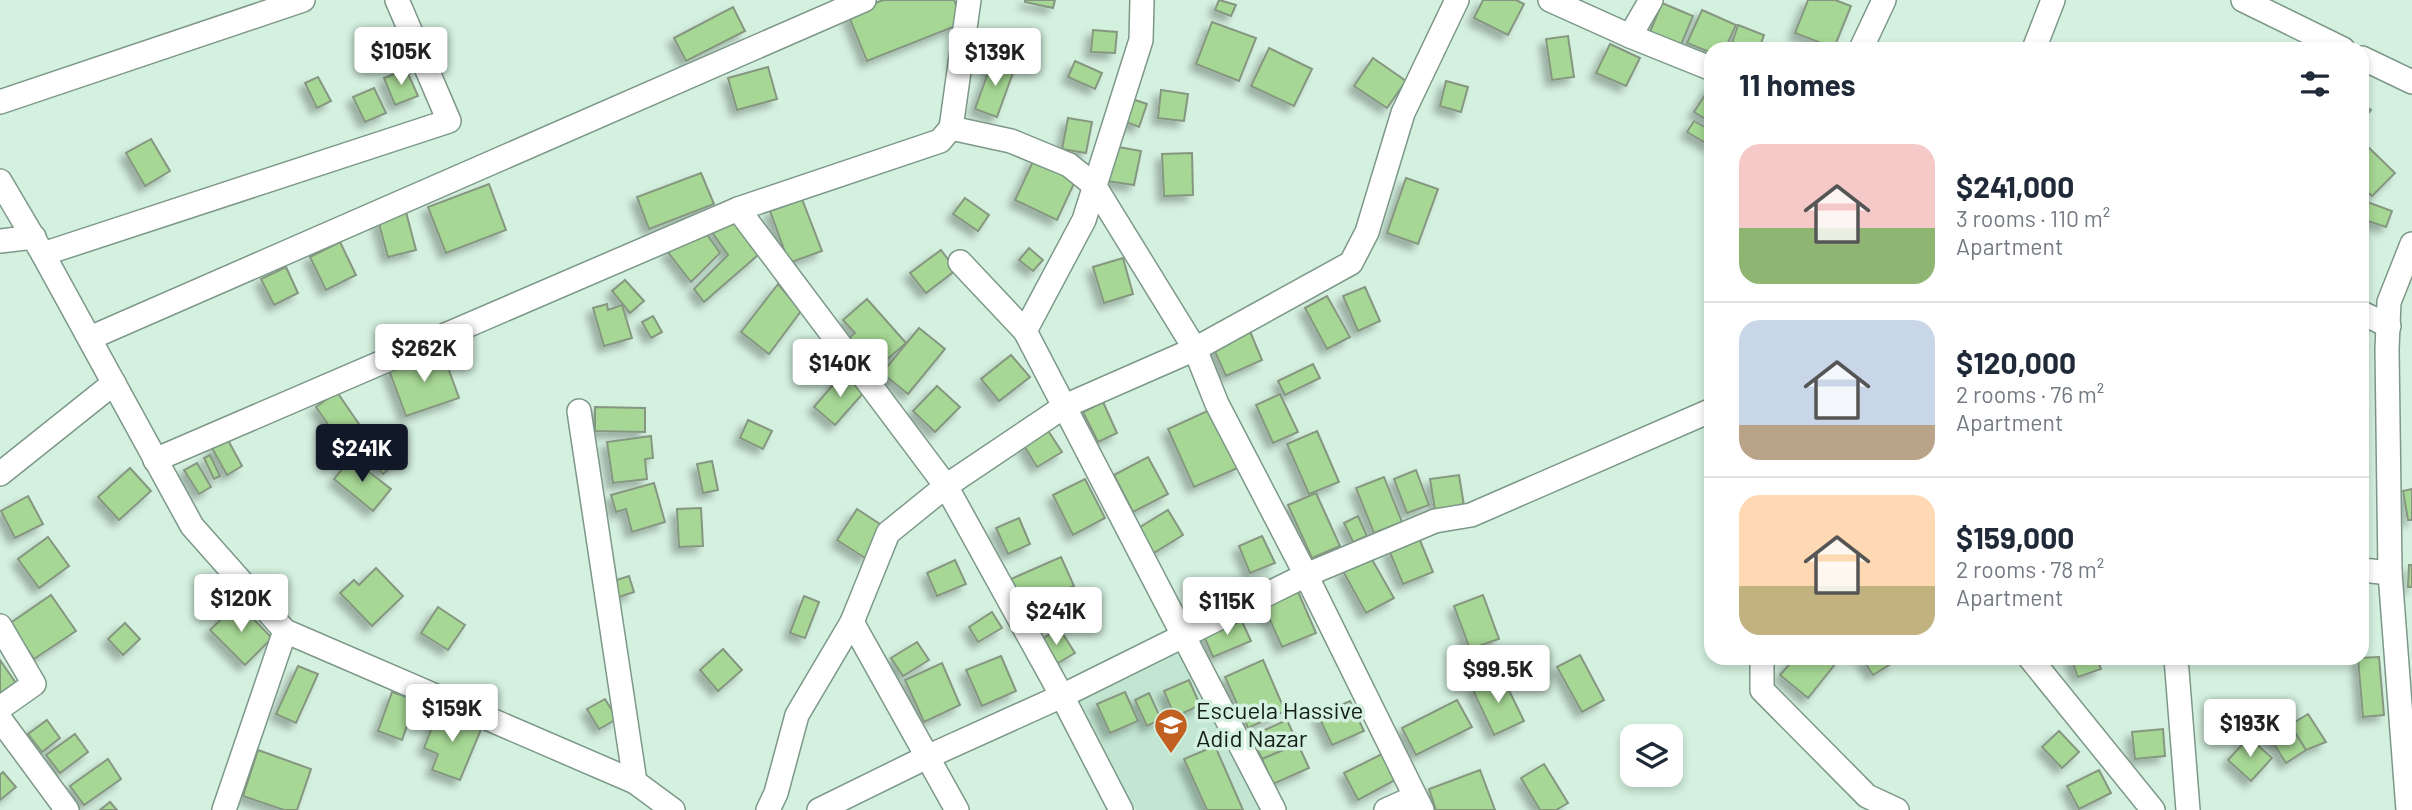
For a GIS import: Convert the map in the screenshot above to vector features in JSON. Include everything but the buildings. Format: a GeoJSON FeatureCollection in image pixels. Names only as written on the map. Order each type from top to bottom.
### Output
{"type":"FeatureCollection","features":[{"type":"Feature","properties":{"kind":"street"},"geometry":{"type":"LineString","coordinates":[[0,102],[303,0]]}},
{"type":"Feature","properties":{"kind":"street"},"geometry":{"type":"LineString","coordinates":[[0,241],[39,245],[449,121],[397,0]]}},
{"type":"Feature","properties":{"kind":"street"},"geometry":{"type":"LineString","coordinates":[[90,338],[864,0]]}},
{"type":"Feature","properties":{"kind":"street"},"geometry":{"type":"LineString","coordinates":[[155,460],[738,209],[940,141],[951,128],[969,0]]}},
{"type":"Feature","properties":{"kind":"street"},"geometry":{"type":"LineString","coordinates":[[1025,331],[1084,220],[1140,40],[1142,0]]}},
{"type":"Feature","properties":{"kind":"street"},"geometry":{"type":"LineString","coordinates":[[768,810],[776,793],[797,715],[852,622],[888,533],[946,486],[1065,405],[1195,349],[1351,263],[1367,232],[1403,113],[1457,0]]}},
{"type":"Feature","properties":{"kind":"street"},"geometry":{"type":"LineString","coordinates":[[1550,0],[1704,66]]}},
{"type":"Feature","properties":{"kind":"street"},"geometry":{"type":"LineString","coordinates":[[1630,36],[1651,0]]}},
{"type":"Feature","properties":{"kind":"street"},"geometry":{"type":"LineString","coordinates":[[1864,42],[1884,0]]}},
{"type":"Feature","properties":{"kind":"street"},"geometry":{"type":"LineString","coordinates":[[2037,42],[2053,0]]}},
{"type":"Feature","properties":{"kind":"street"},"geometry":{"type":"LineString","coordinates":[[2243,0],[2329,42]]}},
{"type":"Feature","properties":{"kind":"street"},"geometry":{"type":"LineString","coordinates":[[2369,61],[2412,82]]}},
{"type":"Feature","properties":{"kind":"street"},"geometry":{"type":"LineString","coordinates":[[951,128],[1012,141],[1069,165],[1094,185],[1195,349],[1217,404],[1306,575],[1418,803],[1386,810]]}},
{"type":"Feature","properties":{"kind":"street"},"geometry":{"type":"LineString","coordinates":[[0,181],[39,245],[192,526],[285,631],[635,782],[673,810]]}},
{"type":"Feature","properties":{"kind":"street"},"geometry":{"type":"LineString","coordinates":[[738,209],[946,486],[1062,696],[1121,810]]}},
{"type":"Feature","properties":{"kind":"street"},"geometry":{"type":"LineString","coordinates":[[2409,810],[2390,573],[2389,302],[2412,244]]}},
{"type":"Feature","properties":{"kind":"street"},"geometry":{"type":"LineString","coordinates":[[960,262],[1025,331],[1274,810]]}},
{"type":"Feature","properties":{"kind":"street"},"geometry":{"type":"LineString","coordinates":[[2369,316],[2389,326]]}},
{"type":"Feature","properties":{"kind":"street"},"geometry":{"type":"LineString","coordinates":[[0,474],[114,383]]}},
{"type":"Feature","properties":{"kind":"street"},"geometry":{"type":"LineString","coordinates":[[579,411],[635,782]]}},
{"type":"Feature","properties":{"kind":"street"},"geometry":{"type":"LineString","coordinates":[[819,810],[927,757],[1062,696],[1306,575],[1435,521],[1471,515],[1704,413]]}},
{"type":"Feature","properties":{"kind":"street"},"geometry":{"type":"LineString","coordinates":[[2369,571],[2390,573]]}},
{"type":"Feature","properties":{"kind":"street"},"geometry":{"type":"LineString","coordinates":[[852,622],[957,810]]}},
{"type":"Feature","properties":{"kind":"street"},"geometry":{"type":"LineString","coordinates":[[0,626],[34,684],[0,708]]}},
{"type":"Feature","properties":{"kind":"street"},"geometry":{"type":"LineString","coordinates":[[224,810],[285,631]]}},
{"type":"Feature","properties":{"kind":"street"},"geometry":{"type":"LineString","coordinates":[[1762,665],[1762,690],[1867,796],[1897,810]]}},
{"type":"Feature","properties":{"kind":"street"},"geometry":{"type":"LineString","coordinates":[[2036,665],[2153,810]]}},
{"type":"Feature","properties":{"kind":"street"},"geometry":{"type":"LineString","coordinates":[[2177,665],[2188,810]]}},
{"type":"Feature","properties":{"kind":"street"},"geometry":{"type":"LineString","coordinates":[[0,719],[66,810]]}},
{"type":"Feature","properties":{"kind":"shaded area","name":"Escuela Hassive Adid Nazar"},"geometry":{"type":"Polygon","coordinates":[[[1181,650],[1263,810],[1136,810],[1078,701],[1181,650]]]}},
{"type":"Feature","properties":{"kind":"place","name":"Escuela Hassive Adid Nazar"},"geometry":{"type":"Point","coordinates":[1171,755]}}]}
